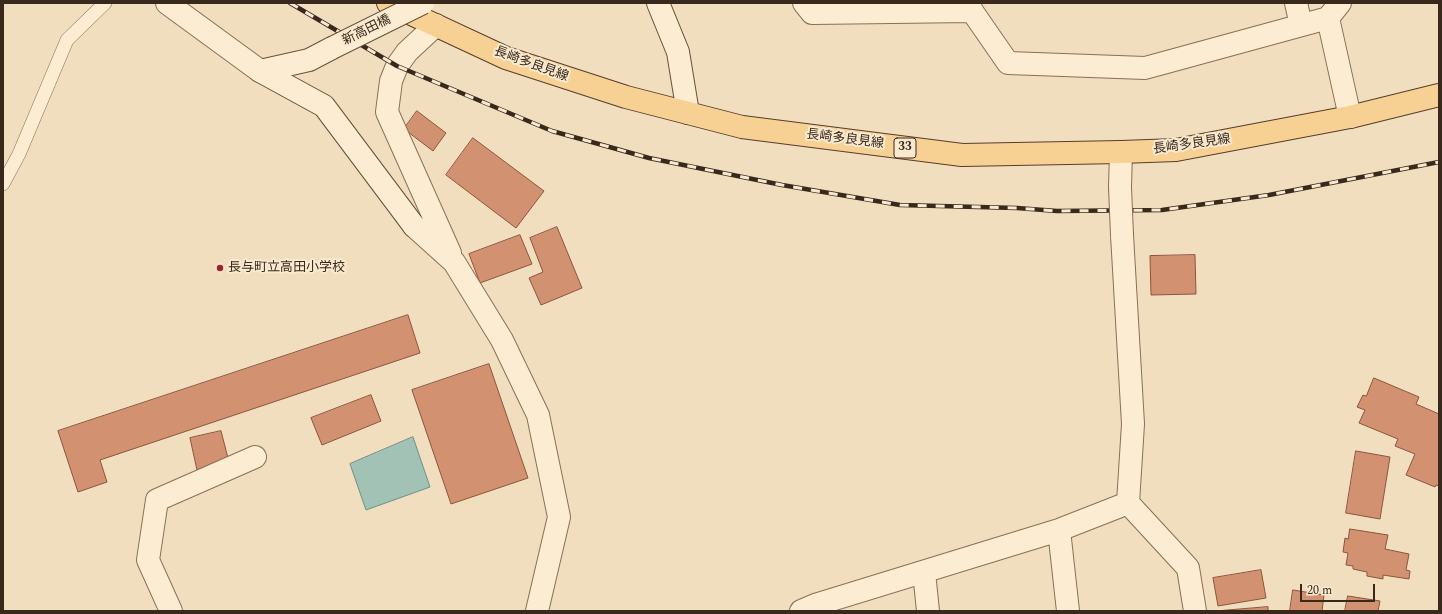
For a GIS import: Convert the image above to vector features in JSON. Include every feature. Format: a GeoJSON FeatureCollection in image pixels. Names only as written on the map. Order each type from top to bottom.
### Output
{"type":"FeatureCollection","features":[{"type":"Feature","properties":{"kind":"main road","name":"長崎多良見線"},"geometry":{"type":"LineString","coordinates":[[388,3],[506,58],[626,97],[742,127],[962,155],[1176,150],[1350,117],[1439,95]]}},
{"type":"Feature","properties":{"kind":"street"},"geometry":{"type":"LineString","coordinates":[[166,3],[260,71],[324,106],[414,226],[454,262]]}},
{"type":"Feature","properties":{"kind":"street","name":"新高田橋"},"geometry":{"type":"LineString","coordinates":[[260,71],[309,60],[423,3]]}},
{"type":"Feature","properties":{"kind":"street"},"geometry":{"type":"LineString","coordinates":[[658,3],[678,52],[688,113]]}},
{"type":"Feature","properties":{"kind":"street"},"geometry":{"type":"LineString","coordinates":[[804,3],[812,13],[970,7],[1008,63],[1145,68],[1301,25],[1334,10],[1350,117]]}},
{"type":"Feature","properties":{"kind":"street"},"geometry":{"type":"LineString","coordinates":[[1296,3],[1301,25]]}},
{"type":"Feature","properties":{"kind":"street"},"geometry":{"type":"LineString","coordinates":[[436,25],[407,52],[397,66],[391,81],[387,112],[454,262],[502,340],[538,415],[559,517],[537,611]]}},
{"type":"Feature","properties":{"kind":"street"},"geometry":{"type":"LineString","coordinates":[[1121,152],[1120,187],[1122,235],[1133,424],[1128,503],[1188,568],[1195,611]]}},
{"type":"Feature","properties":{"kind":"street"},"geometry":{"type":"LineString","coordinates":[[171,611],[148,560],[157,500],[255,458]]}},
{"type":"Feature","properties":{"kind":"street"},"geometry":{"type":"LineString","coordinates":[[801,611],[816,605],[1059,530],[1128,503]]}},
{"type":"Feature","properties":{"kind":"street"},"geometry":{"type":"LineString","coordinates":[[1059,530],[1068,611]]}},
{"type":"Feature","properties":{"kind":"street"},"geometry":{"type":"LineString","coordinates":[[924,572],[928,611]]}},
{"type":"Feature","properties":{"kind":"lane"},"geometry":{"type":"LineString","coordinates":[[3,184],[19,154],[67,40],[105,3]]}},
{"type":"Feature","properties":{"kind":"shaded area"},"geometry":{"type":"Polygon","coordinates":[[[413,437],[430,487],[366,510],[350,464],[413,437]]]}},
{"type":"Feature","properties":{"kind":"building"},"geometry":{"type":"Polygon","coordinates":[[[417,111],[446,133],[433,151],[404,129],[417,111]]]}},
{"type":"Feature","properties":{"kind":"building"},"geometry":{"type":"Polygon","coordinates":[[[473,138],[544,191],[516,228],[446,175],[473,138]]]}},
{"type":"Feature","properties":{"kind":"building"},"geometry":{"type":"Polygon","coordinates":[[[557,227],[582,288],[541,305],[529,278],[543,272],[530,238],[557,227]]]}},
{"type":"Feature","properties":{"kind":"building"},"geometry":{"type":"Polygon","coordinates":[[[520,235],[532,264],[480,283],[469,254],[520,235]]]}},
{"type":"Feature","properties":{"kind":"building"},"geometry":{"type":"Polygon","coordinates":[[[1195,255],[1196,294],[1151,295],[1150,256],[1195,255]]]}},
{"type":"Feature","properties":{"kind":"building"},"geometry":{"type":"Polygon","coordinates":[[[408,315],[420,353],[100,460],[107,482],[78,492],[58,431],[408,315]]]}},
{"type":"Feature","properties":{"kind":"building"},"geometry":{"type":"Polygon","coordinates":[[[489,364],[528,478],[451,504],[412,390],[489,364]]]}},
{"type":"Feature","properties":{"kind":"building"},"geometry":{"type":"Polygon","coordinates":[[[1374,378],[1419,397],[1416,404],[1439,414],[1439,486],[1436,485],[1435,487],[1406,475],[1415,454],[1395,446],[1398,439],[1359,423],[1365,410],[1357,407],[1363,395],[1366,396],[1374,378]]]}},
{"type":"Feature","properties":{"kind":"building"},"geometry":{"type":"Polygon","coordinates":[[[371,395],[381,421],[322,445],[311,418],[371,395]]]}},
{"type":"Feature","properties":{"kind":"building"},"geometry":{"type":"Polygon","coordinates":[[[221,431],[229,462],[197,470],[190,438],[221,431]]]}},
{"type":"Feature","properties":{"kind":"building"},"geometry":{"type":"Polygon","coordinates":[[[1356,451],[1390,457],[1380,519],[1346,513],[1356,451]]]}},
{"type":"Feature","properties":{"kind":"building"},"geometry":{"type":"Polygon","coordinates":[[[1350,529],[1388,535],[1385,549],[1409,554],[1406,570],[1410,571],[1409,579],[1383,575],[1383,579],[1367,576],[1367,572],[1353,569],[1353,566],[1346,565],[1348,553],[1343,552],[1345,538],[1348,539],[1350,529]]]}},
{"type":"Feature","properties":{"kind":"building"},"geometry":{"type":"Polygon","coordinates":[[[1261,570],[1266,598],[1218,606],[1213,578],[1261,570]]]}},
{"type":"Feature","properties":{"kind":"building"},"geometry":{"type":"Polygon","coordinates":[[[1293,590],[1324,595],[1322,611],[1290,611],[1293,590]]]}},
{"type":"Feature","properties":{"kind":"building"},"geometry":{"type":"Polygon","coordinates":[[[1348,596],[1380,601],[1378,611],[1345,611],[1348,596]]]}},
{"type":"Feature","properties":{"kind":"building"},"geometry":{"type":"Polygon","coordinates":[[[1268,607],[1268,611],[1216,611],[1268,607]]]}},
{"type":"Feature","properties":{"kind":"railway"},"geometry":{"type":"LineString","coordinates":[[290,3],[397,66],[552,131],[649,158],[782,185],[900,205],[1017,208],[1057,211],[1162,210],[1269,195],[1439,162]]}},
{"type":"Feature","properties":{"kind":"place","name":"長与町立高田小学校"},"geometry":{"type":"Point","coordinates":[220,268]}}]}
